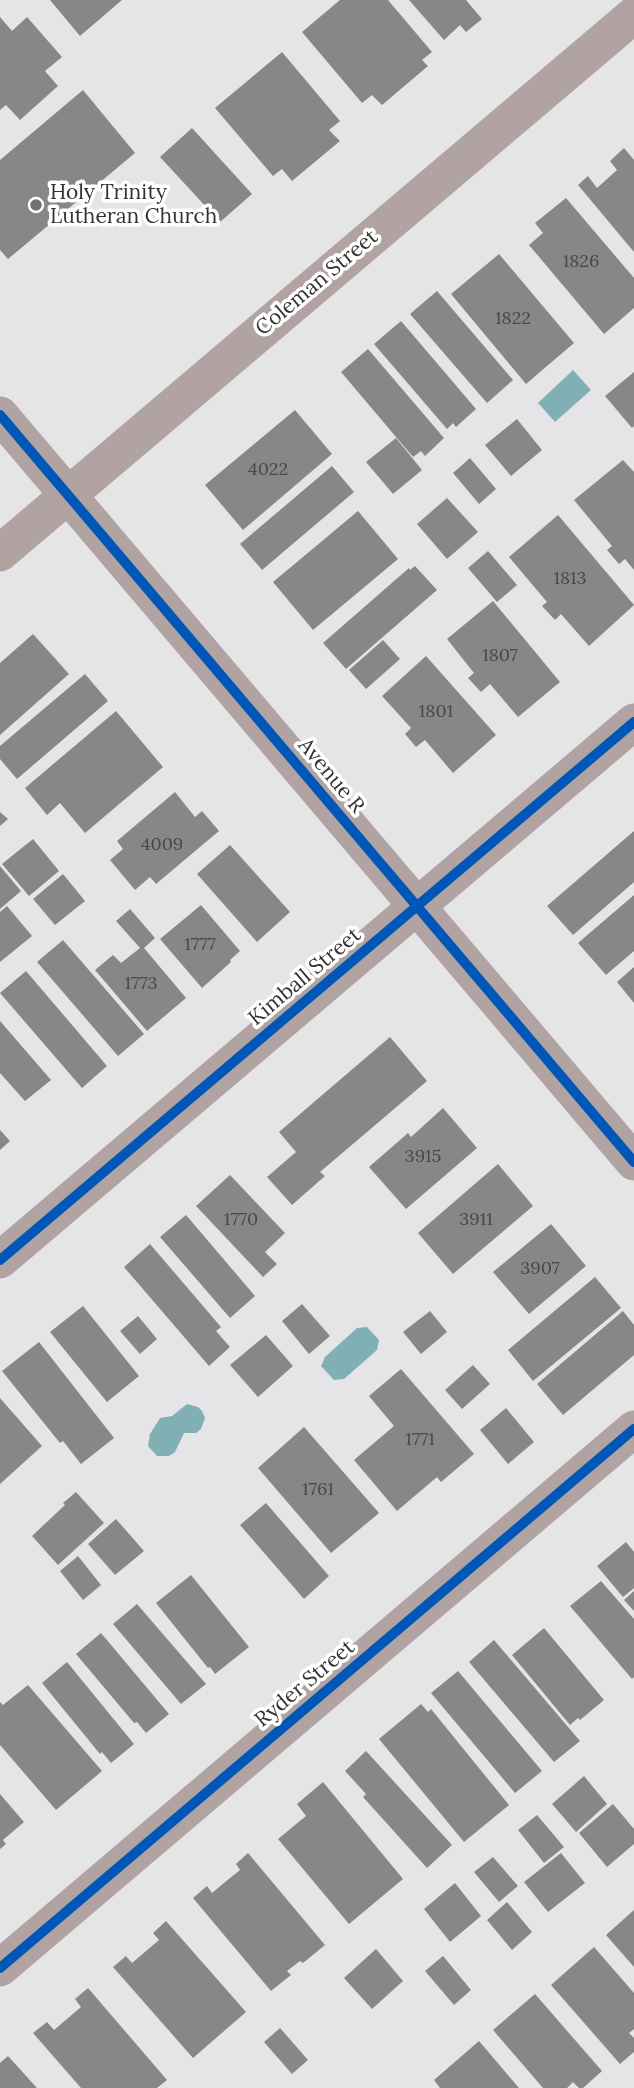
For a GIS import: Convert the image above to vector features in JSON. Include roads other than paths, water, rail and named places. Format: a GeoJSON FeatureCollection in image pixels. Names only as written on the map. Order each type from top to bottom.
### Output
{"type":"FeatureCollection","features":[{"type":"Feature","properties":{"kind":"street","name":"Coleman Street"},"geometry":{"type":"LineString","coordinates":[[0,553],[634,15]]}},
{"type":"Feature","properties":{"kind":"street","name":"Avenue R"},"geometry":{"type":"LineString","coordinates":[[0,415],[634,1162]]}},
{"type":"Feature","properties":{"kind":"street","name":"Kimball Street"},"geometry":{"type":"LineString","coordinates":[[0,1261],[634,722]]}},
{"type":"Feature","properties":{"kind":"street","name":"Ryder Street"},"geometry":{"type":"LineString","coordinates":[[0,1968],[634,1429]]}},
{"type":"Feature","properties":{"kind":"water"},"geometry":{"type":"Polygon","coordinates":[[[573,370],[591,390],[555,422],[538,403],[573,370]]]}},
{"type":"Feature","properties":{"kind":"water"},"geometry":{"type":"Polygon","coordinates":[[[367,1327],[379,1340],[377,1350],[344,1379],[334,1380],[321,1366],[325,1357],[357,1328],[367,1327]]]}},
{"type":"Feature","properties":{"kind":"water"},"geometry":{"type":"Polygon","coordinates":[[[187,1404],[202,1411],[205,1418],[201,1429],[196,1433],[184,1433],[175,1452],[169,1456],[157,1456],[148,1446],[150,1434],[160,1418],[172,1416],[187,1404]]]}},
{"type":"Feature","properties":{"kind":"place","name":"Holy Trinity Lutheran Church"},"geometry":{"type":"Point","coordinates":[36,205]}}]}
